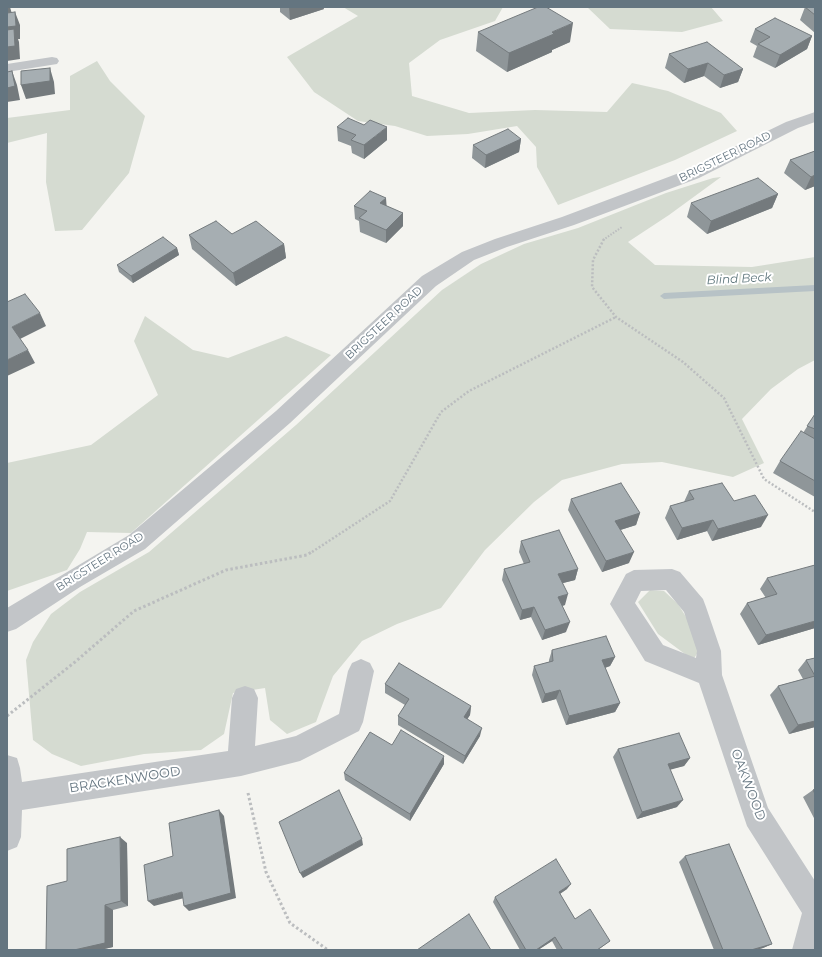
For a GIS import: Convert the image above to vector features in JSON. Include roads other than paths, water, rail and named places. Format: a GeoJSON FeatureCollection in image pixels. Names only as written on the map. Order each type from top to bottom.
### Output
{"type":"FeatureCollection","features":[{"type":"Feature","properties":{"kind":"street"},"geometry":{"type":"LineString","coordinates":[[7,68],[52,61]]}},
{"type":"Feature","properties":{"kind":"street","name":"BRIGSTEER ROAD"},"geometry":{"type":"LineString","coordinates":[[7,621],[72,580],[137,542],[283,417],[429,281],[468,256],[501,243],[568,221],[693,174],[792,125],[815,117]]}},
{"type":"Feature","properties":{"kind":"street","name":"BRACKENWOOD"},"geometry":{"type":"LineString","coordinates":[[9,798],[241,763],[300,748],[350,722],[361,671]]}},
{"type":"Feature","properties":{"kind":"street","name":"OAKWOOD"},"geometry":{"type":"LineString","coordinates":[[709,675],[757,816],[815,907]]}},
{"type":"Feature","properties":{"kind":"street"},"geometry":{"type":"LineString","coordinates":[[241,763],[245,698]]}},
{"type":"Feature","properties":{"kind":"street"},"geometry":{"type":"LineString","coordinates":[[7,768],[9,798],[7,837]]}},
{"type":"Feature","properties":{"kind":"street"},"geometry":{"type":"LineString","coordinates":[[808,950],[815,916]]}},
{"type":"Feature","properties":{"kind":"waterway","name":"Blind Beck"},"geometry":{"type":"LineString","coordinates":[[664,296],[815,288]]}}]}
